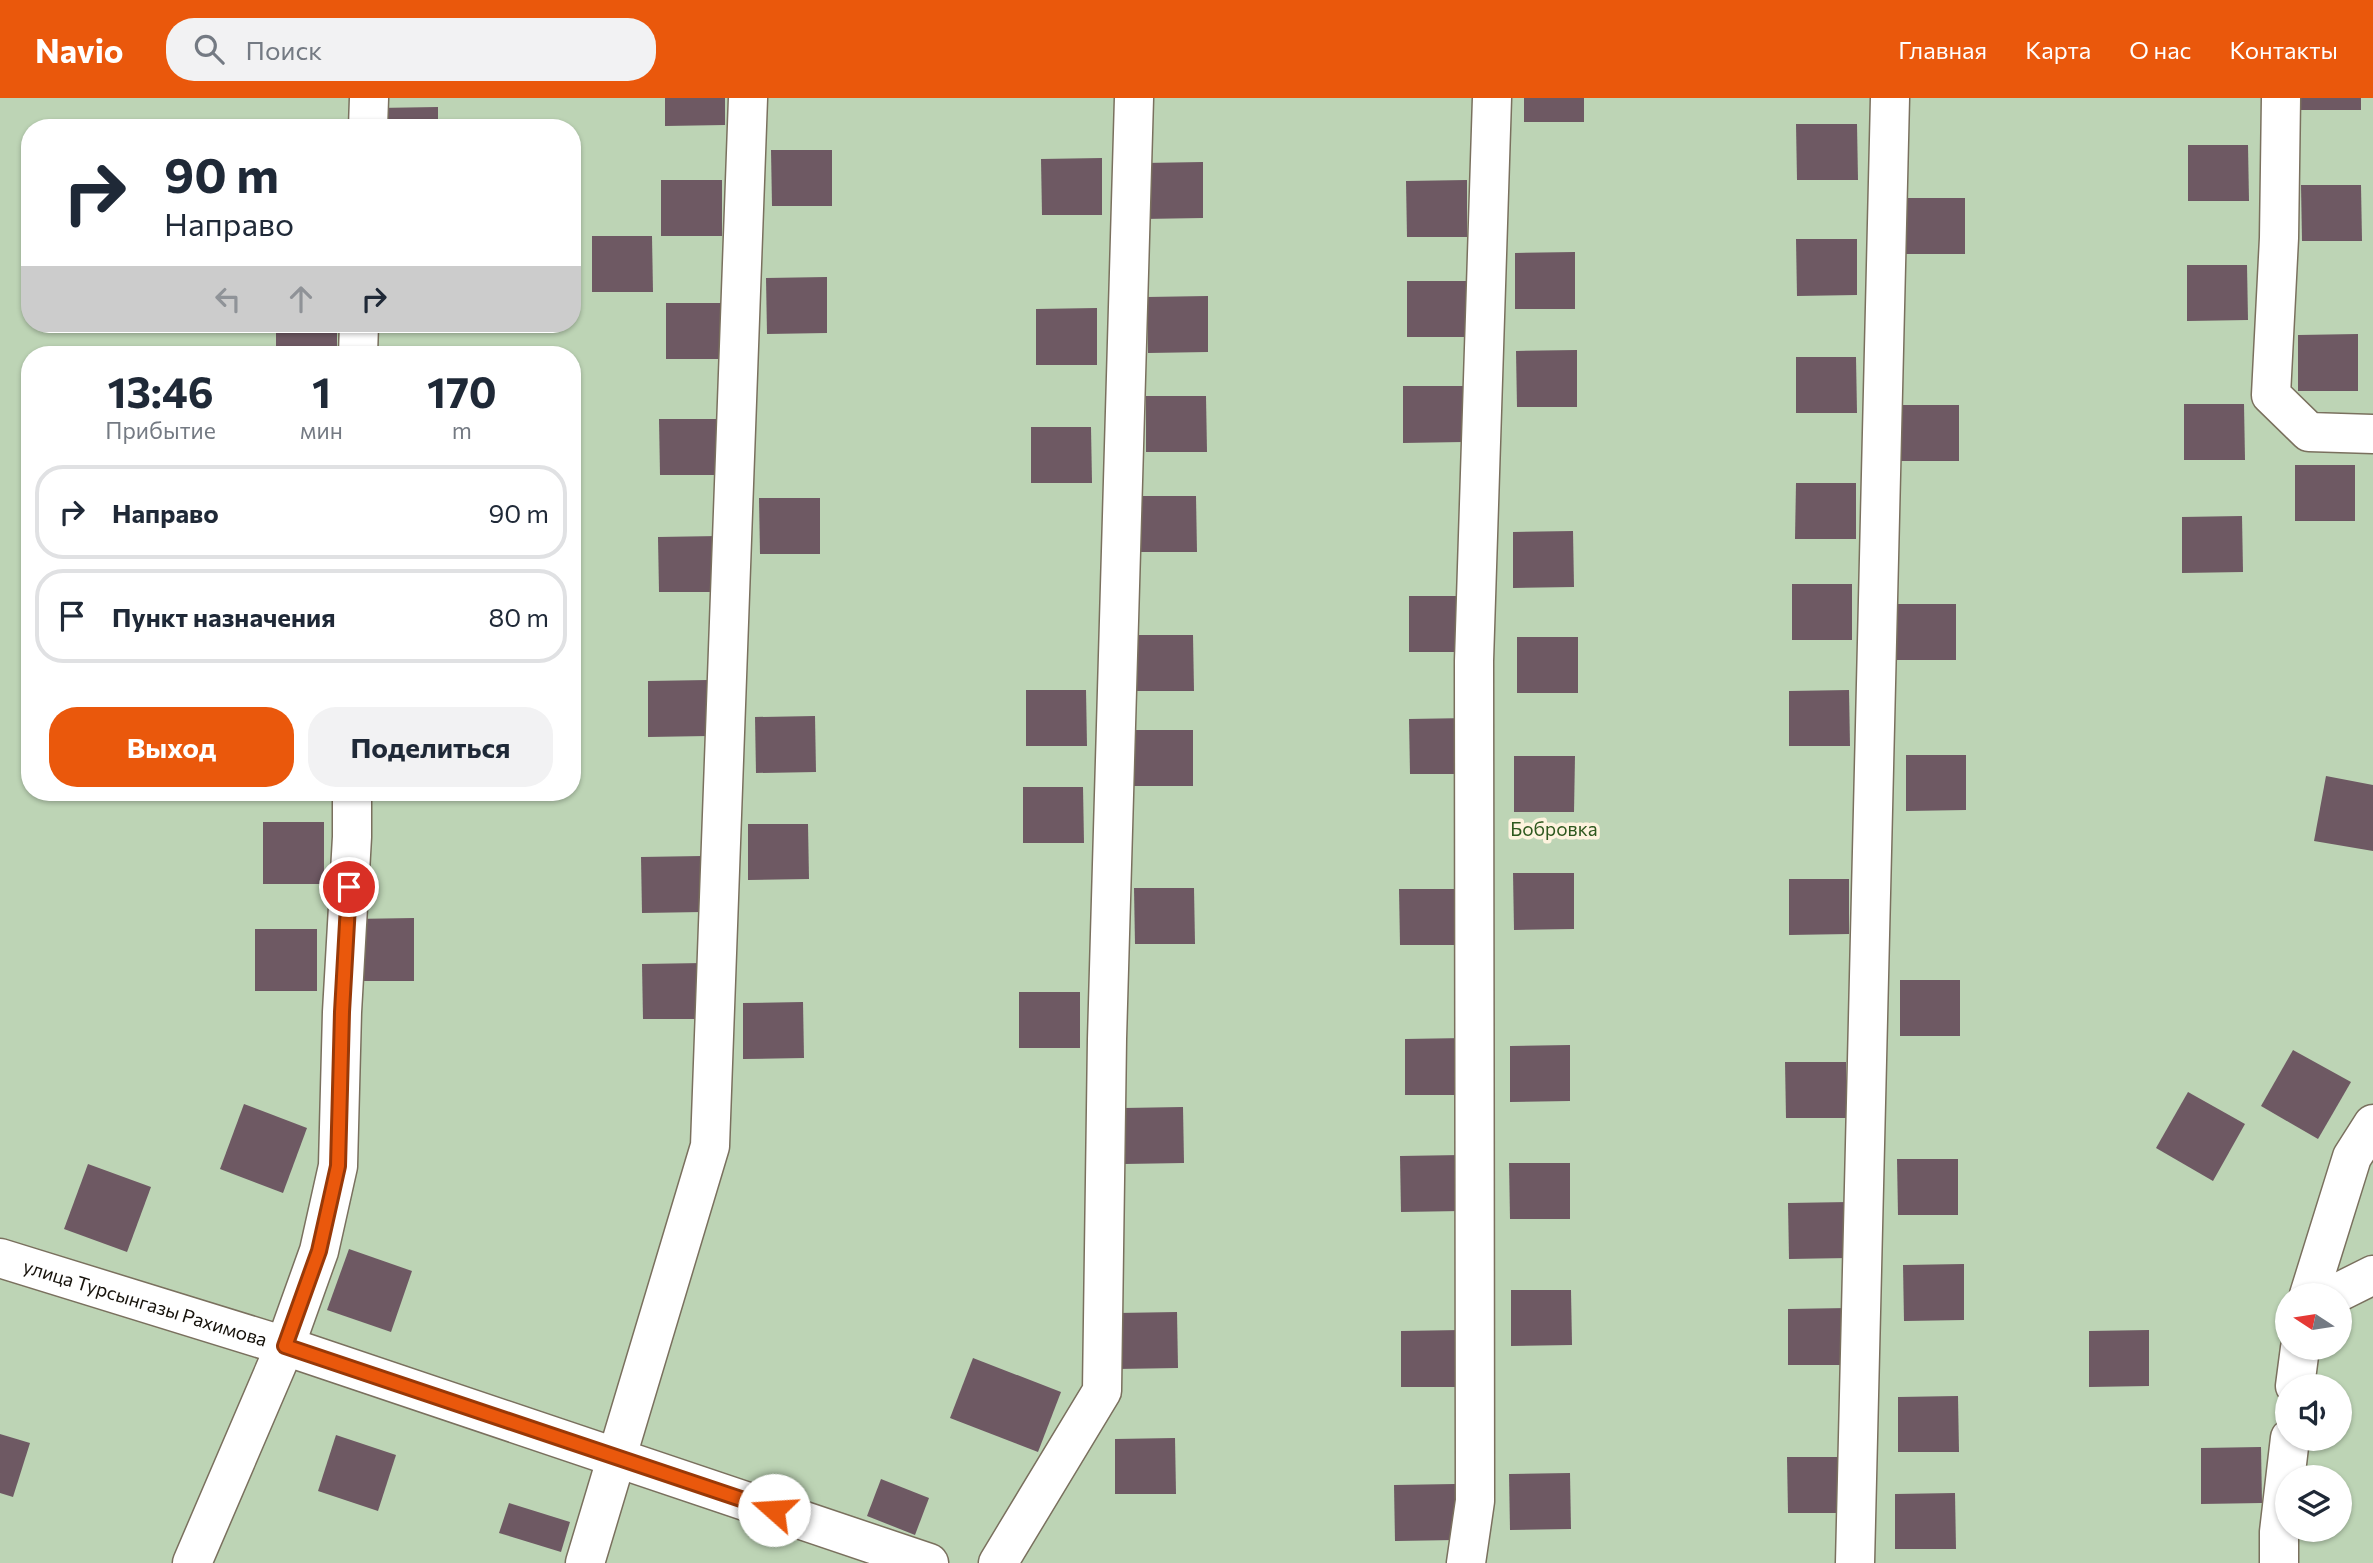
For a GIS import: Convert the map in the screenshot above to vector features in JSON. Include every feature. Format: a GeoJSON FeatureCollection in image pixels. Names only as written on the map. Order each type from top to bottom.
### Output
{"type":"FeatureCollection","features":[{"type":"Feature","properties":{"kind":"street"},"geometry":{"type":"LineString","coordinates":[[368,119],[369,98]]}},
{"type":"Feature","properties":{"kind":"street"},"geometry":{"type":"LineString","coordinates":[[585,1563],[710,1146],[748,98]]}},
{"type":"Feature","properties":{"kind":"street"},"geometry":{"type":"LineString","coordinates":[[998,1563],[1102,1391],[1107,1039],[1134,98]]}},
{"type":"Feature","properties":{"kind":"street"},"geometry":{"type":"LineString","coordinates":[[1466,1563],[1475,1501],[1474,661],[1492,98]]}},
{"type":"Feature","properties":{"kind":"street"},"geometry":{"type":"LineString","coordinates":[[1855,1563],[1890,98]]}},
{"type":"Feature","properties":{"kind":"street"},"geometry":{"type":"LineString","coordinates":[[2281,98],[2279,238],[2272,395],[2309,432],[2373,434]]}},
{"type":"Feature","properties":{"kind":"street"},"geometry":{"type":"LineString","coordinates":[[192,1563],[285,1346],[319,1251],[338,1166],[352,801]]}},
{"type":"Feature","properties":{"kind":"street"},"geometry":{"type":"LineString","coordinates":[[2313,1283],[2352,1157],[2373,1124]]}},
{"type":"Feature","properties":{"kind":"street","name":"улица Турсынгазы Рахимова"},"geometry":{"type":"LineString","coordinates":[[0,1258],[285,1346],[929,1563]]}},
{"type":"Feature","properties":{"kind":"street"},"geometry":{"type":"LineString","coordinates":[[2352,1286],[2373,1275]]}},
{"type":"Feature","properties":{"kind":"street"},"geometry":{"type":"LineString","coordinates":[[2279,1563],[2279,1532],[2288,1451]]}},
{"type":"Feature","properties":{"kind":"green space","name":"Бобровка"},"geometry":{"type":"Polygon","coordinates":[[[0,98],[2373,98],[2373,1563],[0,1563],[0,98]]]}},
{"type":"Feature","properties":{"kind":"building"},"geometry":{"type":"Polygon","coordinates":[[[665,98],[725,98],[725,125],[665,126],[665,98]]]}},
{"type":"Feature","properties":{"kind":"building"},"geometry":{"type":"Polygon","coordinates":[[[1524,98],[1584,98],[1584,122],[1524,122],[1524,98]]]}},
{"type":"Feature","properties":{"kind":"building"},"geometry":{"type":"Polygon","coordinates":[[[2300,98],[2361,98],[2361,110],[2300,110],[2300,98]]]}},
{"type":"Feature","properties":{"kind":"building"},"geometry":{"type":"Polygon","coordinates":[[[438,107],[438,119],[377,119],[377,108],[438,107]]]}},
{"type":"Feature","properties":{"kind":"building"},"geometry":{"type":"Polygon","coordinates":[[[1796,124],[1857,124],[1858,180],[1797,180],[1796,124]]]}},
{"type":"Feature","properties":{"kind":"building"},"geometry":{"type":"Polygon","coordinates":[[[2188,145],[2248,145],[2249,201],[2188,201],[2188,145]]]}},
{"type":"Feature","properties":{"kind":"building"},"geometry":{"type":"Polygon","coordinates":[[[771,150],[832,150],[832,206],[772,206],[771,150]]]}},
{"type":"Feature","properties":{"kind":"building"},"geometry":{"type":"Polygon","coordinates":[[[1102,158],[1102,215],[1042,215],[1041,159],[1102,158]]]}},
{"type":"Feature","properties":{"kind":"building"},"geometry":{"type":"Polygon","coordinates":[[[1203,162],[1203,218],[1143,219],[1143,163],[1203,162]]]}},
{"type":"Feature","properties":{"kind":"building"},"geometry":{"type":"Polygon","coordinates":[[[661,180],[722,180],[722,236],[661,236],[661,180]]]}},
{"type":"Feature","properties":{"kind":"building"},"geometry":{"type":"Polygon","coordinates":[[[1467,180],[1467,237],[1407,237],[1406,181],[1467,180]]]}},
{"type":"Feature","properties":{"kind":"building"},"geometry":{"type":"Polygon","coordinates":[[[2301,185],[2361,185],[2362,241],[2302,241],[2301,185]]]}},
{"type":"Feature","properties":{"kind":"building"},"geometry":{"type":"Polygon","coordinates":[[[1905,198],[1965,198],[1965,254],[1905,254],[1905,198]]]}},
{"type":"Feature","properties":{"kind":"building"},"geometry":{"type":"Polygon","coordinates":[[[592,236],[652,236],[653,292],[592,292],[592,236]]]}},
{"type":"Feature","properties":{"kind":"building"},"geometry":{"type":"Polygon","coordinates":[[[1796,239],[1857,239],[1857,295],[1797,296],[1796,239]]]}},
{"type":"Feature","properties":{"kind":"building"},"geometry":{"type":"Polygon","coordinates":[[[1575,252],[1575,309],[1515,309],[1515,253],[1575,252]]]}},
{"type":"Feature","properties":{"kind":"building"},"geometry":{"type":"Polygon","coordinates":[[[2187,265],[2247,265],[2248,320],[2187,321],[2187,265]]]}},
{"type":"Feature","properties":{"kind":"building"},"geometry":{"type":"Polygon","coordinates":[[[827,277],[827,333],[767,334],[766,278],[827,277]]]}},
{"type":"Feature","properties":{"kind":"building"},"geometry":{"type":"Polygon","coordinates":[[[1407,281],[1467,281],[1468,337],[1407,337],[1407,281]]]}},
{"type":"Feature","properties":{"kind":"building"},"geometry":{"type":"Polygon","coordinates":[[[1208,296],[1208,352],[1148,353],[1147,297],[1208,296]]]}},
{"type":"Feature","properties":{"kind":"building"},"geometry":{"type":"Polygon","coordinates":[[[666,303],[727,303],[727,359],[666,359],[666,303]]]}},
{"type":"Feature","properties":{"kind":"building"},"geometry":{"type":"Polygon","coordinates":[[[1097,308],[1097,365],[1036,365],[1036,309],[1097,308]]]}},
{"type":"Feature","properties":{"kind":"building"},"geometry":{"type":"Polygon","coordinates":[[[276,333],[337,333],[337,346],[276,346],[276,333]]]}},
{"type":"Feature","properties":{"kind":"building"},"geometry":{"type":"Polygon","coordinates":[[[2358,334],[2358,391],[2298,391],[2298,335],[2358,334]]]}},
{"type":"Feature","properties":{"kind":"building"},"geometry":{"type":"Polygon","coordinates":[[[1577,350],[1577,407],[1517,407],[1516,351],[1577,350]]]}},
{"type":"Feature","properties":{"kind":"building"},"geometry":{"type":"Polygon","coordinates":[[[1796,357],[1856,357],[1857,413],[1796,413],[1796,357]]]}},
{"type":"Feature","properties":{"kind":"building"},"geometry":{"type":"Polygon","coordinates":[[[1403,386],[1463,386],[1463,442],[1403,443],[1403,386]]]}},
{"type":"Feature","properties":{"kind":"building"},"geometry":{"type":"Polygon","coordinates":[[[1146,396],[1206,396],[1207,452],[1146,452],[1146,396]]]}},
{"type":"Feature","properties":{"kind":"building"},"geometry":{"type":"Polygon","coordinates":[[[2184,404],[2244,404],[2245,460],[2184,460],[2184,404]]]}},
{"type":"Feature","properties":{"kind":"building"},"geometry":{"type":"Polygon","coordinates":[[[1898,405],[1959,405],[1959,461],[1899,461],[1898,405]]]}},
{"type":"Feature","properties":{"kind":"building"},"geometry":{"type":"Polygon","coordinates":[[[659,419],[719,419],[720,475],[660,475],[659,419]]]}},
{"type":"Feature","properties":{"kind":"building"},"geometry":{"type":"Polygon","coordinates":[[[1031,427],[1091,427],[1092,483],[1031,483],[1031,427]]]}},
{"type":"Feature","properties":{"kind":"building"},"geometry":{"type":"Polygon","coordinates":[[[2295,465],[2355,465],[2355,521],[2295,521],[2295,465]]]}},
{"type":"Feature","properties":{"kind":"building"},"geometry":{"type":"Polygon","coordinates":[[[1796,483],[1856,483],[1856,539],[1795,539],[1796,483]]]}},
{"type":"Feature","properties":{"kind":"building"},"geometry":{"type":"Polygon","coordinates":[[[1136,496],[1196,496],[1197,552],[1136,552],[1136,496]]]}},
{"type":"Feature","properties":{"kind":"building"},"geometry":{"type":"Polygon","coordinates":[[[759,498],[820,498],[820,554],[760,554],[759,498]]]}},
{"type":"Feature","properties":{"kind":"building"},"geometry":{"type":"Polygon","coordinates":[[[2242,516],[2243,572],[2182,573],[2182,517],[2242,516]]]}},
{"type":"Feature","properties":{"kind":"building"},"geometry":{"type":"Polygon","coordinates":[[[1573,531],[1574,587],[1513,588],[1513,532],[1573,531]]]}},
{"type":"Feature","properties":{"kind":"building"},"geometry":{"type":"Polygon","coordinates":[[[719,536],[719,592],[659,592],[658,537],[719,536]]]}},
{"type":"Feature","properties":{"kind":"building"},"geometry":{"type":"Polygon","coordinates":[[[1792,584],[1852,584],[1852,640],[1792,640],[1792,584]]]}},
{"type":"Feature","properties":{"kind":"building"},"geometry":{"type":"Polygon","coordinates":[[[1409,596],[1469,596],[1469,652],[1409,652],[1409,596]]]}},
{"type":"Feature","properties":{"kind":"building"},"geometry":{"type":"Polygon","coordinates":[[[1895,604],[1956,604],[1956,660],[1896,660],[1895,604]]]}},
{"type":"Feature","properties":{"kind":"building"},"geometry":{"type":"Polygon","coordinates":[[[1133,635],[1193,635],[1194,691],[1133,691],[1133,635]]]}},
{"type":"Feature","properties":{"kind":"building"},"geometry":{"type":"Polygon","coordinates":[[[1517,637],[1578,637],[1578,693],[1517,693],[1517,637]]]}},
{"type":"Feature","properties":{"kind":"building"},"geometry":{"type":"Polygon","coordinates":[[[708,680],[708,736],[648,737],[648,681],[708,680]]]}},
{"type":"Feature","properties":{"kind":"building"},"geometry":{"type":"Polygon","coordinates":[[[1026,690],[1086,690],[1087,746],[1026,746],[1026,690]]]}},
{"type":"Feature","properties":{"kind":"building"},"geometry":{"type":"Polygon","coordinates":[[[1849,690],[1850,746],[1789,746],[1789,691],[1849,690]]]}},
{"type":"Feature","properties":{"kind":"building"},"geometry":{"type":"Polygon","coordinates":[[[815,716],[816,772],[756,773],[755,717],[815,716]]]}},
{"type":"Feature","properties":{"kind":"building"},"geometry":{"type":"Polygon","coordinates":[[[1469,718],[1470,774],[1410,774],[1409,719],[1469,718]]]}},
{"type":"Feature","properties":{"kind":"building"},"geometry":{"type":"Polygon","coordinates":[[[1132,730],[1193,730],[1193,786],[1133,786],[1132,730]]]}},
{"type":"Feature","properties":{"kind":"building"},"geometry":{"type":"Polygon","coordinates":[[[1906,755],[1966,755],[1966,810],[1906,811],[1906,755]]]}},
{"type":"Feature","properties":{"kind":"building"},"geometry":{"type":"Polygon","coordinates":[[[1514,756],[1575,756],[1574,812],[1514,812],[1514,756]]]}},
{"type":"Feature","properties":{"kind":"building"},"geometry":{"type":"Polygon","coordinates":[[[2326,776],[2373,785],[2373,851],[2314,841],[2326,776]]]}},
{"type":"Feature","properties":{"kind":"building"},"geometry":{"type":"Polygon","coordinates":[[[1023,787],[1083,787],[1084,843],[1023,843],[1023,787]]]}},
{"type":"Feature","properties":{"kind":"building"},"geometry":{"type":"Polygon","coordinates":[[[263,822],[324,822],[324,884],[263,884],[263,822]]]}},
{"type":"Feature","properties":{"kind":"building"},"geometry":{"type":"Polygon","coordinates":[[[748,824],[808,824],[809,879],[748,880],[748,824]]]}},
{"type":"Feature","properties":{"kind":"building"},"geometry":{"type":"Polygon","coordinates":[[[702,856],[702,912],[642,913],[641,857],[702,856]]]}},
{"type":"Feature","properties":{"kind":"building"},"geometry":{"type":"Polygon","coordinates":[[[1513,873],[1574,873],[1574,929],[1514,930],[1513,873]]]}},
{"type":"Feature","properties":{"kind":"building"},"geometry":{"type":"Polygon","coordinates":[[[1789,879],[1849,879],[1849,934],[1789,935],[1789,879]]]}},
{"type":"Feature","properties":{"kind":"building"},"geometry":{"type":"Polygon","coordinates":[[[1134,888],[1194,888],[1195,944],[1135,944],[1134,888]]]}},
{"type":"Feature","properties":{"kind":"building"},"geometry":{"type":"Polygon","coordinates":[[[1399,889],[1460,889],[1460,945],[1400,945],[1399,889]]]}},
{"type":"Feature","properties":{"kind":"building"},"geometry":{"type":"Polygon","coordinates":[[[414,918],[414,981],[353,981],[353,919],[414,918]]]}},
{"type":"Feature","properties":{"kind":"building"},"geometry":{"type":"Polygon","coordinates":[[[255,929],[317,929],[317,991],[255,991],[255,929]]]}},
{"type":"Feature","properties":{"kind":"building"},"geometry":{"type":"Polygon","coordinates":[[[703,963],[704,1019],[643,1019],[642,964],[703,963]]]}},
{"type":"Feature","properties":{"kind":"building"},"geometry":{"type":"Polygon","coordinates":[[[1900,980],[1960,980],[1960,1036],[1900,1036],[1900,980]]]}},
{"type":"Feature","properties":{"kind":"building"},"geometry":{"type":"Polygon","coordinates":[[[1019,992],[1080,992],[1080,1048],[1019,1048],[1019,992]]]}},
{"type":"Feature","properties":{"kind":"building"},"geometry":{"type":"Polygon","coordinates":[[[803,1002],[804,1058],[743,1059],[743,1003],[803,1002]]]}},
{"type":"Feature","properties":{"kind":"building"},"geometry":{"type":"Polygon","coordinates":[[[1465,1038],[1466,1095],[1405,1095],[1405,1039],[1465,1038]]]}},
{"type":"Feature","properties":{"kind":"building"},"geometry":{"type":"Polygon","coordinates":[[[1570,1045],[1570,1101],[1510,1102],[1510,1046],[1570,1045]]]}},
{"type":"Feature","properties":{"kind":"building"},"geometry":{"type":"Polygon","coordinates":[[[2293,1050],[2351,1082],[2318,1139],[2261,1106],[2293,1050]]]}},
{"type":"Feature","properties":{"kind":"building"},"geometry":{"type":"Polygon","coordinates":[[[1785,1062],[1846,1062],[1846,1118],[1786,1118],[1785,1062]]]}},
{"type":"Feature","properties":{"kind":"building"},"geometry":{"type":"Polygon","coordinates":[[[2188,1092],[2245,1124],[2213,1181],[2156,1148],[2188,1092]]]}},
{"type":"Feature","properties":{"kind":"building"},"geometry":{"type":"Polygon","coordinates":[[[244,1104],[307,1128],[283,1193],[220,1169],[244,1104]]]}},
{"type":"Feature","properties":{"kind":"building"},"geometry":{"type":"Polygon","coordinates":[[[1183,1107],[1184,1163],[1124,1164],[1123,1108],[1183,1107]]]}},
{"type":"Feature","properties":{"kind":"building"},"geometry":{"type":"Polygon","coordinates":[[[1461,1155],[1461,1211],[1401,1212],[1400,1156],[1461,1155]]]}},
{"type":"Feature","properties":{"kind":"building"},"geometry":{"type":"Polygon","coordinates":[[[1897,1159],[1958,1159],[1958,1215],[1898,1215],[1897,1159]]]}},
{"type":"Feature","properties":{"kind":"building"},"geometry":{"type":"Polygon","coordinates":[[[1509,1163],[1570,1163],[1570,1219],[1510,1219],[1509,1163]]]}},
{"type":"Feature","properties":{"kind":"building"},"geometry":{"type":"Polygon","coordinates":[[[88,1164],[151,1187],[127,1252],[64,1229],[88,1164]]]}},
{"type":"Feature","properties":{"kind":"building"},"geometry":{"type":"Polygon","coordinates":[[[1849,1202],[1849,1258],[1789,1259],[1788,1203],[1849,1202]]]}},
{"type":"Feature","properties":{"kind":"building"},"geometry":{"type":"Polygon","coordinates":[[[349,1249],[412,1271],[391,1332],[327,1310],[349,1249]]]}},
{"type":"Feature","properties":{"kind":"building"},"geometry":{"type":"Polygon","coordinates":[[[1964,1264],[1964,1320],[1904,1321],[1903,1265],[1964,1264]]]}},
{"type":"Feature","properties":{"kind":"building"},"geometry":{"type":"Polygon","coordinates":[[[1511,1290],[1571,1290],[1572,1345],[1511,1346],[1511,1290]]]}},
{"type":"Feature","properties":{"kind":"building"},"geometry":{"type":"Polygon","coordinates":[[[1848,1308],[1848,1365],[1788,1365],[1788,1309],[1848,1308]]]}},
{"type":"Feature","properties":{"kind":"building"},"geometry":{"type":"Polygon","coordinates":[[[1177,1312],[1178,1368],[1117,1369],[1117,1313],[1177,1312]]]}},
{"type":"Feature","properties":{"kind":"building"},"geometry":{"type":"Polygon","coordinates":[[[1461,1330],[1461,1387],[1401,1387],[1401,1331],[1461,1330]]]}},
{"type":"Feature","properties":{"kind":"building"},"geometry":{"type":"Polygon","coordinates":[[[2149,1330],[2149,1386],[2089,1387],[2089,1331],[2149,1330]]]}},
{"type":"Feature","properties":{"kind":"building"},"geometry":{"type":"Polygon","coordinates":[[[973,1358],[1061,1392],[1038,1452],[950,1418],[973,1358]]]}},
{"type":"Feature","properties":{"kind":"building"},"geometry":{"type":"Polygon","coordinates":[[[1958,1396],[1959,1452],[1898,1452],[1898,1397],[1958,1396]]]}},
{"type":"Feature","properties":{"kind":"building"},"geometry":{"type":"Polygon","coordinates":[[[0,1434],[30,1443],[13,1497],[0,1493],[0,1434]]]}},
{"type":"Feature","properties":{"kind":"building"},"geometry":{"type":"Polygon","coordinates":[[[336,1435],[396,1455],[378,1511],[318,1491],[336,1435]]]}},
{"type":"Feature","properties":{"kind":"building"},"geometry":{"type":"Polygon","coordinates":[[[1175,1438],[1176,1494],[1115,1494],[1115,1439],[1175,1438]]]}},
{"type":"Feature","properties":{"kind":"building"},"geometry":{"type":"Polygon","coordinates":[[[2261,1447],[2262,1503],[2201,1504],[2201,1448],[2261,1447]]]}},
{"type":"Feature","properties":{"kind":"building"},"geometry":{"type":"Polygon","coordinates":[[[1787,1457],[1848,1457],[1848,1513],[1788,1513],[1787,1457]]]}},
{"type":"Feature","properties":{"kind":"building"},"geometry":{"type":"Polygon","coordinates":[[[1570,1473],[1571,1529],[1510,1530],[1509,1474],[1570,1473]]]}},
{"type":"Feature","properties":{"kind":"building"},"geometry":{"type":"Polygon","coordinates":[[[881,1479],[929,1498],[915,1535],[867,1516],[881,1479]]]}},
{"type":"Feature","properties":{"kind":"building"},"geometry":{"type":"Polygon","coordinates":[[[1455,1484],[1455,1540],[1395,1541],[1394,1485],[1455,1484]]]}},
{"type":"Feature","properties":{"kind":"building"},"geometry":{"type":"Polygon","coordinates":[[[1955,1493],[1956,1549],[1895,1549],[1895,1494],[1955,1493]]]}},
{"type":"Feature","properties":{"kind":"building"},"geometry":{"type":"Polygon","coordinates":[[[509,1503],[570,1522],[561,1552],[499,1533],[509,1503]]]}},
{"type":"Feature","properties":{"kind":"route"},"geometry":{"type":"LineString","coordinates":[[349,887],[338,1166],[319,1251],[285,1346],[774,1510]]}}]}
